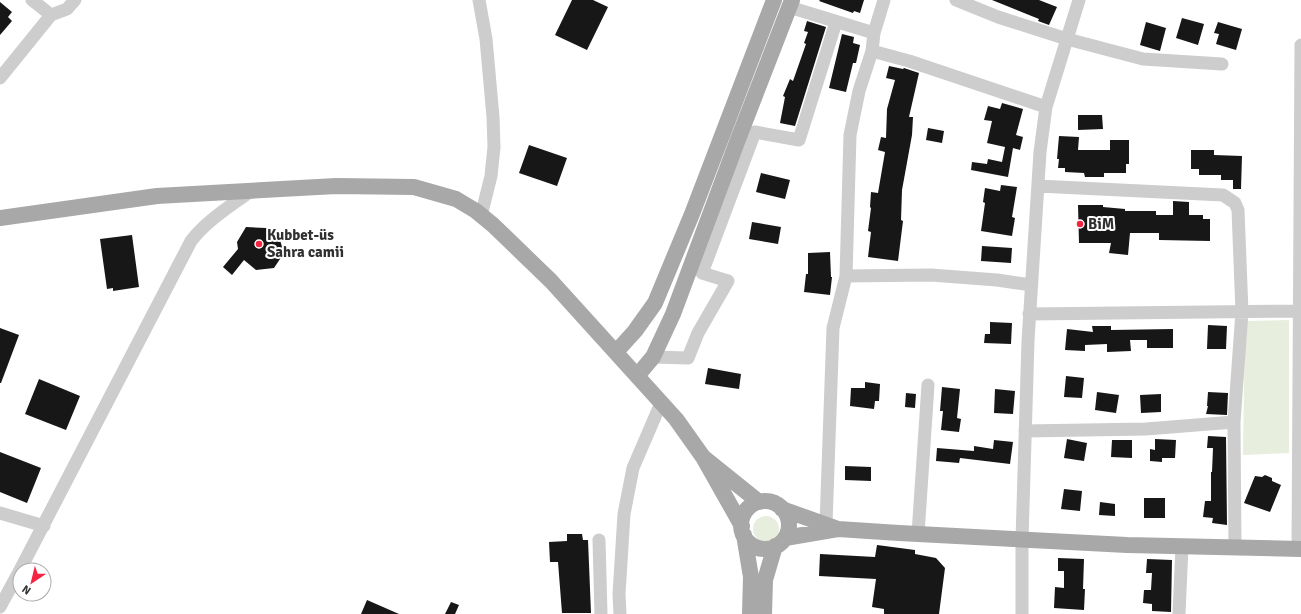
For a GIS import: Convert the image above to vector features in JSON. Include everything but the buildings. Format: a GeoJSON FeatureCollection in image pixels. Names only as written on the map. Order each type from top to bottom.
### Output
{"type":"FeatureCollection","features":[{"type":"Feature","properties":{"kind":"main road"},"geometry":{"type":"LineString","coordinates":[[616,352],[635,331],[655,303],[692,214],[774,0]]}},
{"type":"Feature","properties":{"kind":"main road"},"geometry":{"type":"LineString","coordinates":[[637,376],[653,357],[673,314],[790,3]]}},
{"type":"Feature","properties":{"kind":"main road"},"geometry":{"type":"LineString","coordinates":[[0,218],[158,196],[336,186],[414,187],[456,199],[493,225],[550,281],[616,352],[676,420],[703,457],[743,530],[745,538],[750,544],[757,548],[765,549],[780,542],[832,526]]}},
{"type":"Feature","properties":{"kind":"main road"},"geometry":{"type":"LineString","coordinates":[[703,457],[759,502]]}},
{"type":"Feature","properties":{"kind":"main road"},"geometry":{"type":"LineString","coordinates":[[750,614],[751,577],[743,530],[743,516],[747,510],[759,502],[768,502],[776,504],[782,509],[787,515],[789,523],[788,531],[780,542],[765,580],[764,614]]}},
{"type":"Feature","properties":{"kind":"main road"},"geometry":{"type":"LineString","coordinates":[[782,509],[832,526],[918,534],[1022,540],[1300,549]]}},
{"type":"Feature","properties":{"kind":"street"},"geometry":{"type":"LineString","coordinates":[[32,0],[51,15]]}},
{"type":"Feature","properties":{"kind":"street"},"geometry":{"type":"LineString","coordinates":[[0,78],[51,15],[67,9],[75,0]]}},
{"type":"Feature","properties":{"kind":"street"},"geometry":{"type":"LineString","coordinates":[[480,0],[486,39],[494,147],[491,176],[481,216]]}},
{"type":"Feature","properties":{"kind":"street"},"geometry":{"type":"LineString","coordinates":[[832,526],[833,328],[846,276],[846,230],[850,135],[859,91],[872,51],[874,33],[884,0]]}},
{"type":"Feature","properties":{"kind":"street"},"geometry":{"type":"LineString","coordinates":[[956,0],[998,17],[1067,39],[1143,59],[1222,64]]}},
{"type":"Feature","properties":{"kind":"street"},"geometry":{"type":"LineString","coordinates":[[1022,614],[1022,540],[1025,431],[1031,285],[1040,152],[1046,107],[1079,0]]}},
{"type":"Feature","properties":{"kind":"street"},"geometry":{"type":"LineString","coordinates":[[790,3],[836,22],[874,33]]}},
{"type":"Feature","properties":{"kind":"street"},"geometry":{"type":"LineString","coordinates":[[653,357],[688,358],[698,333],[728,281],[702,273],[755,132],[799,140],[836,22]]}},
{"type":"Feature","properties":{"kind":"street"},"geometry":{"type":"LineString","coordinates":[[1300,549],[1301,45]]}},
{"type":"Feature","properties":{"kind":"street"},"geometry":{"type":"LineString","coordinates":[[872,51],[909,61],[1046,107]]}},
{"type":"Feature","properties":{"kind":"street"},"geometry":{"type":"LineString","coordinates":[[1038,186],[1223,195],[1235,203],[1238,210],[1242,312],[1234,422],[1235,548]]}},
{"type":"Feature","properties":{"kind":"street"},"geometry":{"type":"LineString","coordinates":[[24,562],[191,241],[198,231],[252,190]]}},
{"type":"Feature","properties":{"kind":"street"},"geometry":{"type":"LineString","coordinates":[[846,276],[931,275],[997,280],[1031,285]]}},
{"type":"Feature","properties":{"kind":"street"},"geometry":{"type":"LineString","coordinates":[[1030,314],[1300,311]]}},
{"type":"Feature","properties":{"kind":"street"},"geometry":{"type":"LineString","coordinates":[[918,534],[928,385]]}},
{"type":"Feature","properties":{"kind":"street"},"geometry":{"type":"LineString","coordinates":[[620,614],[619,594],[624,514],[631,476],[661,403]]}},
{"type":"Feature","properties":{"kind":"street"},"geometry":{"type":"LineString","coordinates":[[1025,431],[1146,428],[1234,422]]}},
{"type":"Feature","properties":{"kind":"street"},"geometry":{"type":"LineString","coordinates":[[0,513],[44,526]]}},
{"type":"Feature","properties":{"kind":"street"},"geometry":{"type":"LineString","coordinates":[[598,540],[600,614]]}},
{"type":"Feature","properties":{"kind":"street"},"geometry":{"type":"LineString","coordinates":[[1179,614],[1182,546]]}},
{"type":"Feature","properties":{"kind":"street"},"geometry":{"type":"LineString","coordinates":[[0,607],[12,585]]}},
{"type":"Feature","properties":{"kind":"green space"},"geometry":{"type":"Polygon","coordinates":[[[1289,320],[1289,453],[1243,455],[1245,321],[1289,320]]]}},
{"type":"Feature","properties":{"kind":"green space"},"geometry":{"type":"Polygon","coordinates":[[[766,516],[776,519],[779,529],[776,539],[766,542],[756,539],[753,529],[756,519],[766,516]]]}},
{"type":"Feature","properties":{"kind":"place","name":"BiM"},"geometry":{"type":"Point","coordinates":[1080,224]}},
{"type":"Feature","properties":{"kind":"place","name":"Kubbet-üs Sahra camii"},"geometry":{"type":"Point","coordinates":[259,244]}}]}
